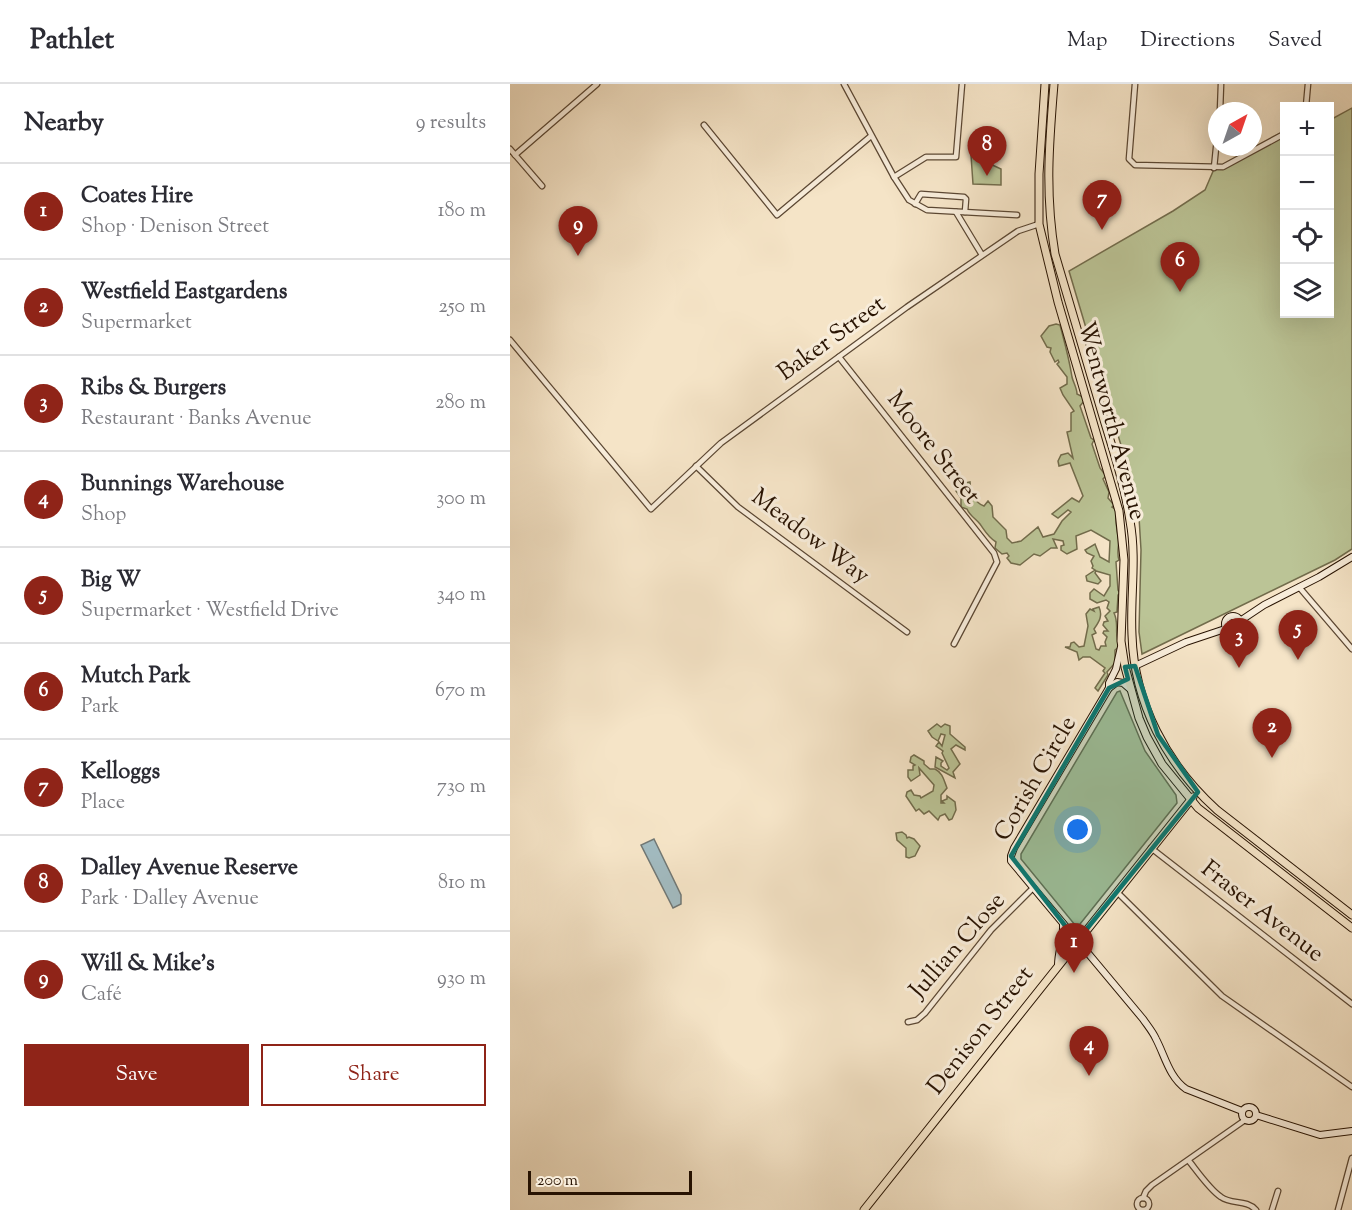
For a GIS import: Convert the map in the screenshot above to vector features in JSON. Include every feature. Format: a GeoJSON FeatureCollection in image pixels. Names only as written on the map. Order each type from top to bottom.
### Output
{"type":"FeatureCollection","features":[{"type":"Feature","properties":{"kind":"main road","name":"Wentworth Avenue"},"geometry":{"type":"LineString","coordinates":[[1045,84],[1038,224],[1058,302],[1119,511],[1124,560],[1121,641],[1130,689],[1147,737],[1162,764],[1190,800],[1352,928]]}},
{"type":"Feature","properties":{"kind":"main road","name":"Wentworth Avenue"},"geometry":{"type":"LineString","coordinates":[[1054,84],[1048,170],[1050,224],[1055,254],[1120,476],[1131,522],[1134,567],[1132,635],[1135,666],[1143,698],[1158,735],[1172,760],[1198,792],[1217,810],[1352,915]]}},
{"type":"Feature","properties":{"kind":"main road","name":"Baker Street"},"geometry":{"type":"LineString","coordinates":[[1038,224],[1050,224]]}},
{"type":"Feature","properties":{"kind":"main road"},"geometry":{"type":"LineString","coordinates":[[1125,667],[1135,666]]}},
{"type":"Feature","properties":{"kind":"main road","name":"Denison Street"},"geometry":{"type":"LineString","coordinates":[[864,1210],[1198,792]]}},
{"type":"Feature","properties":{"kind":"street"},"geometry":{"type":"LineString","coordinates":[[515,155],[597,84]]}},
{"type":"Feature","properties":{"kind":"street"},"geometry":{"type":"LineString","coordinates":[[844,84],[871,136],[909,200],[927,210],[1017,215]]}},
{"type":"Feature","properties":{"kind":"street"},"geometry":{"type":"LineString","coordinates":[[894,177],[926,157],[956,157],[962,84]]}},
{"type":"Feature","properties":{"kind":"street"},"geometry":{"type":"LineString","coordinates":[[1135,84],[1130,159],[1135,165],[1223,167],[1280,136]]}},
{"type":"Feature","properties":{"kind":"street"},"geometry":{"type":"LineString","coordinates":[[1220,102],[1221,84]]}},
{"type":"Feature","properties":{"kind":"street"},"geometry":{"type":"LineString","coordinates":[[1306,102],[1308,84]]}},
{"type":"Feature","properties":{"kind":"street"},"geometry":{"type":"LineString","coordinates":[[704,125],[777,215],[871,136]]}},
{"type":"Feature","properties":{"kind":"street"},"geometry":{"type":"LineString","coordinates":[[510,149],[542,186]]}},
{"type":"Feature","properties":{"kind":"street"},"geometry":{"type":"LineString","coordinates":[[1214,168],[1215,156]]}},
{"type":"Feature","properties":{"kind":"street"},"geometry":{"type":"LineString","coordinates":[[915,204],[921,194],[964,197],[966,199],[965,212]]}},
{"type":"Feature","properties":{"kind":"street"},"geometry":{"type":"LineString","coordinates":[[956,212],[982,255]]}},
{"type":"Feature","properties":{"kind":"street","name":"Baker Street"},"geometry":{"type":"LineString","coordinates":[[510,340],[651,509],[721,443],[982,255],[1018,231],[1038,224]]}},
{"type":"Feature","properties":{"kind":"street","name":"Moore Street"},"geometry":{"type":"LineString","coordinates":[[839,357],[994,553],[997,562],[954,644]]}},
{"type":"Feature","properties":{"kind":"street","name":"Meadow Way"},"geometry":{"type":"LineString","coordinates":[[696,466],[738,507],[907,632]]}},
{"type":"Feature","properties":{"kind":"street"},"geometry":{"type":"LineString","coordinates":[[1240,621],[1264,605],[1352,557]]}},
{"type":"Feature","properties":{"kind":"street"},"geometry":{"type":"LineString","coordinates":[[1299,587],[1352,649]]}},
{"type":"Feature","properties":{"kind":"street"},"geometry":{"type":"LineString","coordinates":[[1235,616],[1240,621],[1241,626],[1238,631],[1231,633],[1226,629],[1224,624],[1227,617],[1235,616]]}},
{"type":"Feature","properties":{"kind":"street"},"geometry":{"type":"LineString","coordinates":[[1135,666],[1186,642],[1226,629]]}},
{"type":"Feature","properties":{"kind":"street","name":"Corish Circle"},"geometry":{"type":"LineString","coordinates":[[1121,641],[1119,661],[1109,688],[1012,852],[1011,861],[1155,1036],[1179,1083],[1186,1089],[1242,1111]]}},
{"type":"Feature","properties":{"kind":"street"},"geometry":{"type":"LineString","coordinates":[[1109,688],[1119,682],[1130,689]]}},
{"type":"Feature","properties":{"kind":"street","name":"Fraser Avenue"},"geometry":{"type":"LineString","coordinates":[[1151,848],[1352,1004]]}},
{"type":"Feature","properties":{"kind":"street","name":"Jullian Close"},"geometry":{"type":"LineString","coordinates":[[908,1022],[916,1020],[925,1013],[991,930],[1033,888]]}},
{"type":"Feature","properties":{"kind":"street"},"geometry":{"type":"LineString","coordinates":[[1117,891],[1222,996],[1352,1087]]}},
{"type":"Feature","properties":{"kind":"street"},"geometry":{"type":"LineString","coordinates":[[1058,965],[1063,924]]}},
{"type":"Feature","properties":{"kind":"street"},"geometry":{"type":"LineString","coordinates":[[1245,1107],[1250,1107],[1254,1109],[1256,1115],[1252,1121],[1245,1120],[1241,1115],[1245,1107]]}},
{"type":"Feature","properties":{"kind":"street"},"geometry":{"type":"LineString","coordinates":[[1256,1115],[1320,1135],[1352,1131]]}},
{"type":"Feature","properties":{"kind":"street"},"geometry":{"type":"LineString","coordinates":[[1143,1198],[1148,1201],[1151,1208],[1138,1209],[1137,1201],[1143,1198],[1148,1188],[1245,1120]]}},
{"type":"Feature","properties":{"kind":"street"},"geometry":{"type":"LineString","coordinates":[[1338,1210],[1352,1158]]}},
{"type":"Feature","properties":{"kind":"street"},"geometry":{"type":"LineString","coordinates":[[1189,1161],[1220,1197],[1251,1205],[1256,1210]]}},
{"type":"Feature","properties":{"kind":"street"},"geometry":{"type":"LineString","coordinates":[[1272,1210],[1278,1191]]}},
{"type":"Feature","properties":{"kind":"highlighted area"},"geometry":{"type":"Polygon","coordinates":[[[1135,666],[1158,735],[1198,792],[1077,941],[1011,856],[1109,688],[1128,679],[1125,667],[1135,666]]]}},
{"type":"Feature","properties":{"kind":"green space"},"geometry":{"type":"Polygon","coordinates":[[[1352,108],[1352,549],[1335,560],[1142,654],[1139,632],[1141,550],[1139,517],[1129,472],[1069,271],[1205,190],[1214,169],[1240,156],[1262,156],[1262,145],[1280,136],[1280,318],[1334,318],[1334,118],[1352,108]]]}},
{"type":"Feature","properties":{"kind":"green space"},"geometry":{"type":"Polygon","coordinates":[[[971,155],[1001,169],[1001,185],[973,184],[971,155]]]}},
{"type":"Feature","properties":{"kind":"green space"},"geometry":{"type":"Polygon","coordinates":[[[1060,325],[1077,394],[1083,397],[1084,401],[1080,406],[1091,438],[1094,440],[1092,444],[1100,468],[1106,476],[1103,479],[1109,492],[1108,498],[1114,505],[1112,507],[1117,510],[1119,560],[1116,562],[1120,593],[1117,612],[1114,613],[1120,646],[1115,650],[1115,663],[1107,672],[1108,675],[1098,691],[1095,688],[1105,673],[1103,671],[1105,668],[1090,657],[1083,657],[1079,660],[1077,652],[1065,647],[1070,647],[1074,642],[1079,647],[1084,646],[1088,626],[1086,614],[1090,609],[1094,611],[1093,609],[1099,607],[1100,619],[1094,629],[1096,633],[1092,635],[1096,649],[1099,650],[1101,646],[1106,646],[1107,637],[1103,633],[1108,631],[1103,625],[1108,621],[1105,616],[1110,611],[1107,608],[1109,602],[1106,600],[1097,603],[1090,599],[1090,593],[1094,589],[1104,596],[1110,586],[1110,575],[1096,571],[1101,581],[1098,584],[1087,581],[1086,576],[1095,570],[1092,568],[1091,561],[1094,556],[1085,550],[1095,544],[1100,557],[1109,562],[1110,541],[1091,530],[1076,536],[1077,549],[1067,554],[1061,550],[1061,546],[1064,545],[1063,541],[1053,539],[1057,548],[1051,548],[1040,556],[1034,554],[1020,565],[1011,563],[1007,558],[1009,556],[1007,553],[1002,554],[995,548],[996,542],[967,509],[961,507],[961,498],[956,491],[961,484],[970,482],[975,499],[984,506],[988,501],[992,506],[993,517],[1006,530],[1007,538],[1012,543],[1021,541],[1038,527],[1043,537],[1054,534],[1071,512],[1068,510],[1058,518],[1052,514],[1072,498],[1079,502],[1083,496],[1070,463],[1059,466],[1058,461],[1061,455],[1068,453],[1073,458],[1067,432],[1071,431],[1071,413],[1074,411],[1060,388],[1067,384],[1067,377],[1057,364],[1058,360],[1055,362],[1050,352],[1051,348],[1047,347],[1041,336],[1049,326],[1060,325]]]}},
{"type":"Feature","properties":{"kind":"green space"},"geometry":{"type":"Polygon","coordinates":[[[1120,691],[1145,751],[1176,795],[1177,803],[1080,924],[1075,925],[1021,859],[1021,854],[1117,692],[1120,691]]]}},
{"type":"Feature","properties":{"kind":"green space"},"geometry":{"type":"Polygon","coordinates":[[[937,724],[941,727],[945,724],[950,726],[950,734],[965,747],[965,750],[956,745],[951,749],[960,764],[953,772],[955,778],[935,767],[936,757],[943,761],[941,766],[947,770],[949,768],[943,751],[936,746],[939,742],[942,746],[945,735],[941,734],[938,741],[928,731],[937,724]]]}},
{"type":"Feature","properties":{"kind":"green space"},"geometry":{"type":"Polygon","coordinates":[[[914,755],[924,761],[930,769],[935,769],[942,775],[947,788],[941,795],[941,803],[944,803],[942,801],[947,799],[947,796],[955,802],[956,810],[952,819],[949,820],[945,814],[938,820],[929,811],[924,814],[919,809],[916,811],[906,796],[911,790],[914,795],[921,798],[933,791],[934,785],[919,768],[920,775],[911,781],[908,777],[908,770],[913,770],[915,765],[910,762],[914,755]]]}},
{"type":"Feature","properties":{"kind":"green space"},"geometry":{"type":"Polygon","coordinates":[[[902,832],[907,838],[914,839],[920,846],[915,856],[906,857],[906,848],[897,840],[896,833],[902,832]]]}},
{"type":"Feature","properties":{"kind":"water"},"geometry":{"type":"Polygon","coordinates":[[[654,839],[681,895],[681,904],[673,908],[641,845],[654,839]]]}},
{"type":"Feature","properties":{"kind":"place","name":"Dalley Avenue Reserve"},"geometry":{"type":"Point","coordinates":[987,176]}},
{"type":"Feature","properties":{"kind":"place","name":"Kelloggs"},"geometry":{"type":"Point","coordinates":[1102,230]}},
{"type":"Feature","properties":{"kind":"place","name":"Will & Mike's"},"geometry":{"type":"Point","coordinates":[578,256]}},
{"type":"Feature","properties":{"kind":"place","name":"Mutch Park"},"geometry":{"type":"Point","coordinates":[1180,292]}},
{"type":"Feature","properties":{"kind":"place","name":"Big W"},"geometry":{"type":"Point","coordinates":[1298,660]}},
{"type":"Feature","properties":{"kind":"place","name":"Ribs & Burgers"},"geometry":{"type":"Point","coordinates":[1239,668]}},
{"type":"Feature","properties":{"kind":"place","name":"Westfield Eastgardens"},"geometry":{"type":"Point","coordinates":[1272,758]}},
{"type":"Feature","properties":{"kind":"place","name":"Coates Hire"},"geometry":{"type":"Point","coordinates":[1074,973]}},
{"type":"Feature","properties":{"kind":"place","name":"Bunnings Warehouse"},"geometry":{"type":"Point","coordinates":[1089,1076]}}]}
